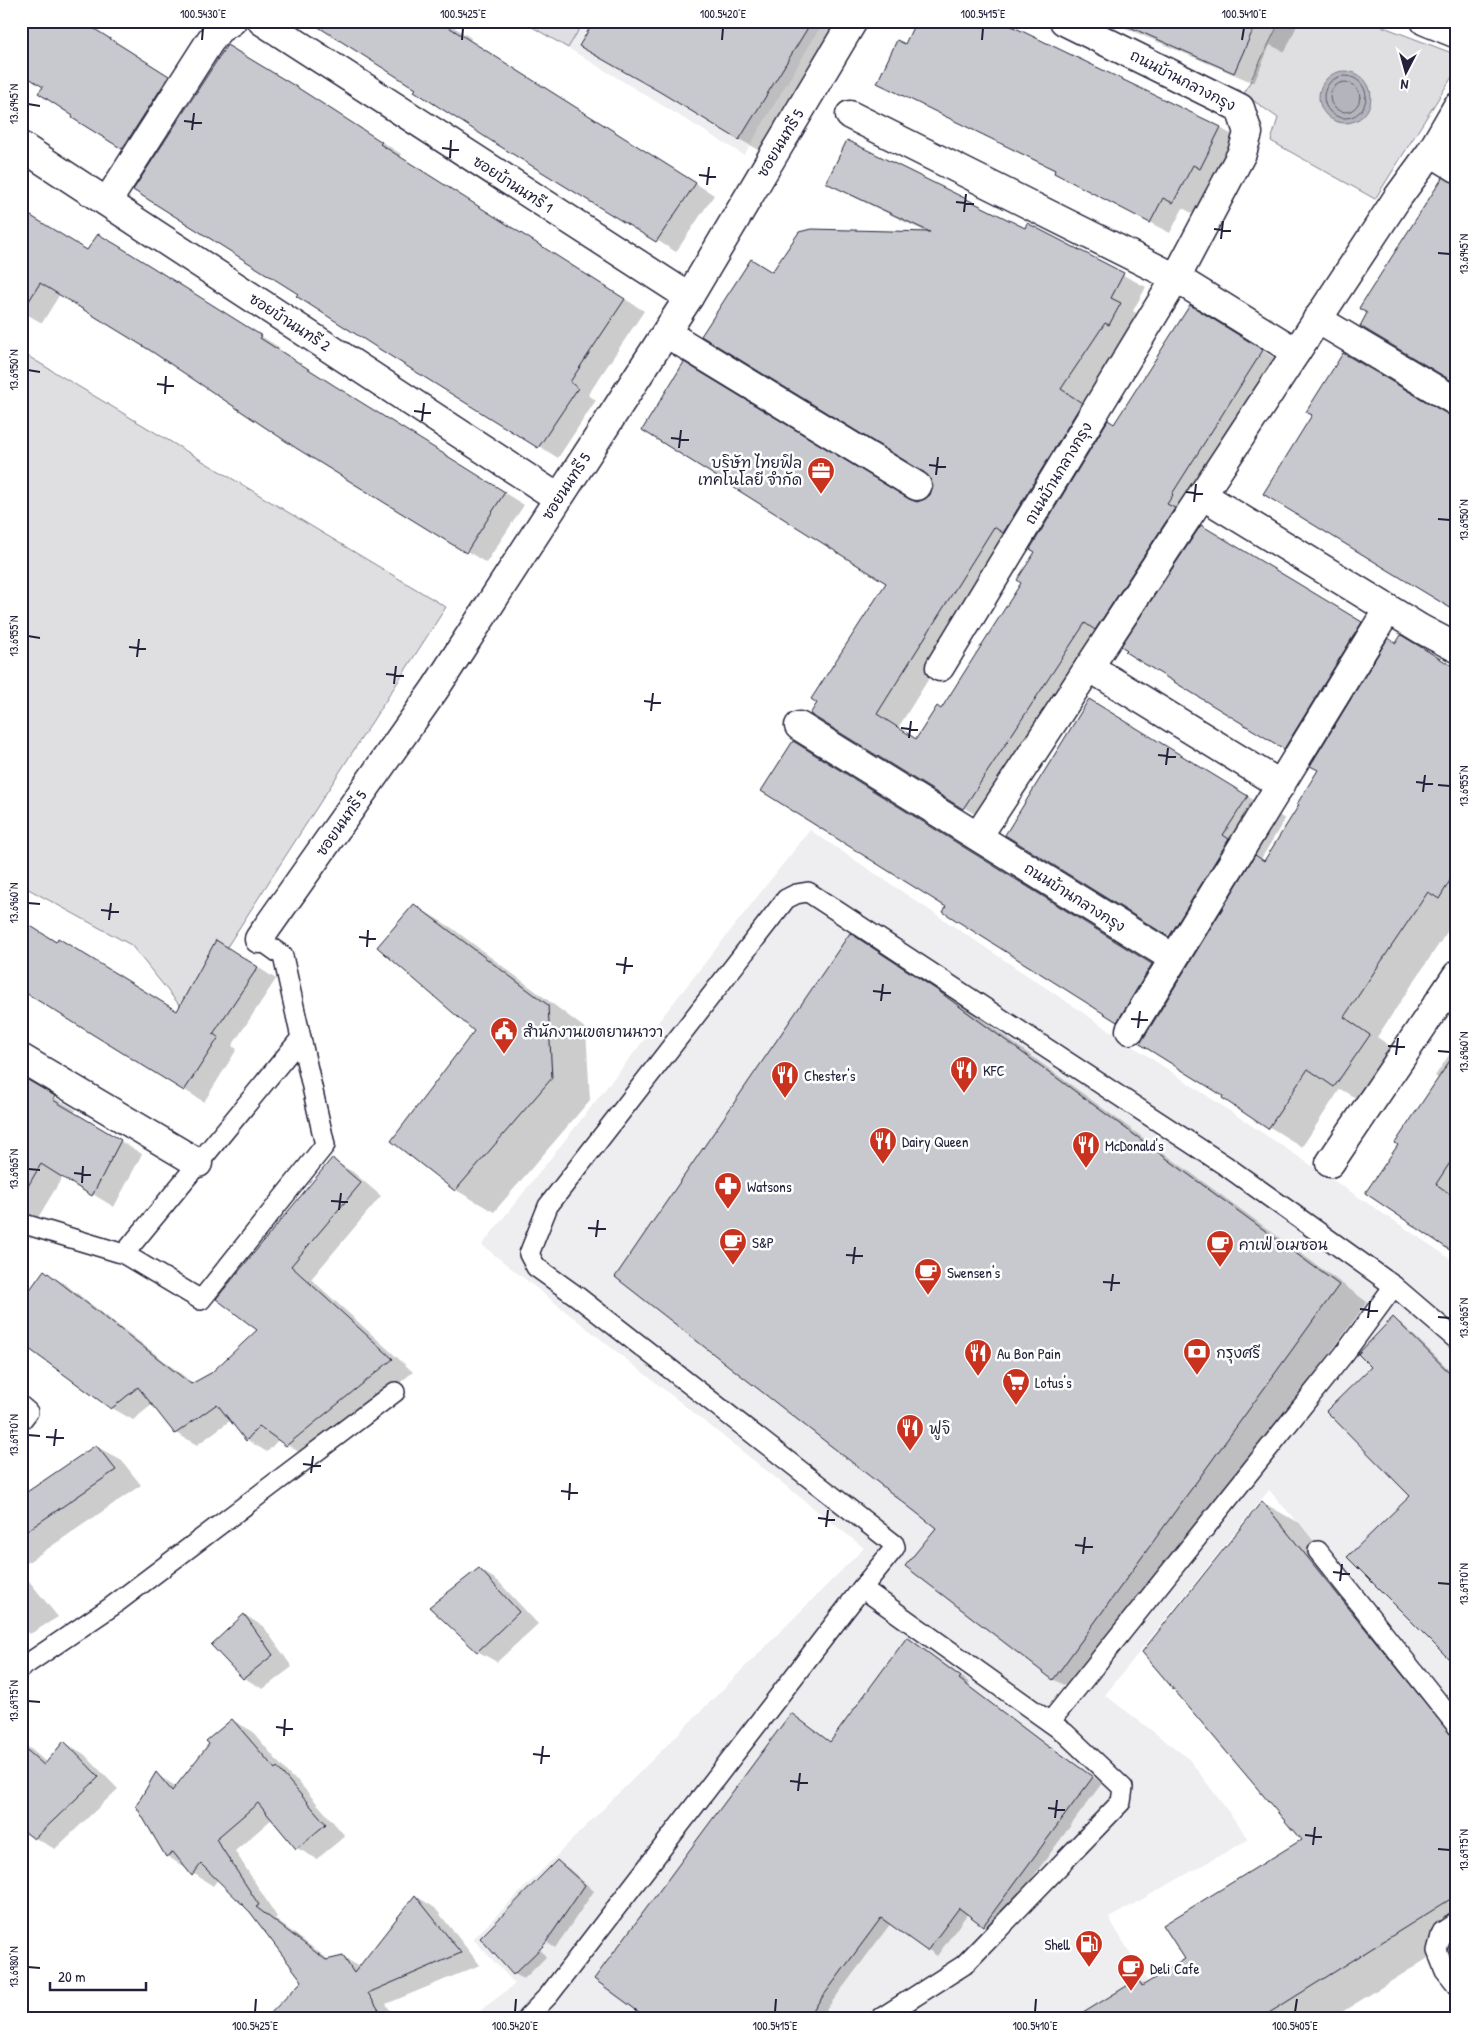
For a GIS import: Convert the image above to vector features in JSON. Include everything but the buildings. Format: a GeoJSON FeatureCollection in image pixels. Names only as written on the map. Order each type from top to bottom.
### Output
{"type":"FeatureCollection","features":[{"type":"Feature","properties":{"kind":"street"},"geometry":{"type":"LineString","coordinates":[[107,202],[210,41],[220,29],[232,21]]}},
{"type":"Feature","properties":{"kind":"street","name":"ซอยบ้านนทรี 1"},"geometry":{"type":"LineString","coordinates":[[262,21],[689,297]]}},
{"type":"Feature","properties":{"kind":"street","name":"ซอยนนทรี 5"},"geometry":{"type":"LineString","coordinates":[[259,939],[435,690],[666,333],[853,21]]}},
{"type":"Feature","properties":{"kind":"street","name":"ถนนบ้านกลางกรุง"},"geometry":{"type":"LineString","coordinates":[[940,668],[1176,278],[1242,153],[1248,133],[1240,108],[1064,21]]}},
{"type":"Feature","properties":{"kind":"street"},"geometry":{"type":"LineString","coordinates":[[1425,21],[1457,34]]}},
{"type":"Feature","properties":{"kind":"street"},"geometry":{"type":"LineString","coordinates":[[978,836],[1317,319],[1398,197],[1431,152],[1457,107]]}},
{"type":"Feature","properties":{"kind":"street"},"geometry":{"type":"LineString","coordinates":[[850,115],[1176,278],[1296,352]]}},
{"type":"Feature","properties":{"kind":"street","name":"ซอยบ้านนทรี 2"},"geometry":{"type":"LineString","coordinates":[[21,146],[558,498]]}},
{"type":"Feature","properties":{"kind":"street"},"geometry":{"type":"LineString","coordinates":[[1431,152],[1457,168]]}},
{"type":"Feature","properties":{"kind":"street"},"geometry":{"type":"LineString","coordinates":[[1317,319],[1457,402]]}},
{"type":"Feature","properties":{"kind":"street"},"geometry":{"type":"LineString","coordinates":[[666,333],[917,486]]}},
{"type":"Feature","properties":{"kind":"street"},"geometry":{"type":"LineString","coordinates":[[1202,495],[1388,609],[1457,648]]}},
{"type":"Feature","properties":{"kind":"street"},"geometry":{"type":"LineString","coordinates":[[1130,1030],[1388,609]]}},
{"type":"Feature","properties":{"kind":"street"},"geometry":{"type":"LineString","coordinates":[[1089,667],[1281,785]]}},
{"type":"Feature","properties":{"kind":"street","name":"ถนนบ้านกลางกรุง"},"geometry":{"type":"LineString","coordinates":[[799,726],[1173,958]]}},
{"type":"Feature","properties":{"kind":"street"},"geometry":{"type":"LineString","coordinates":[[1330,1163],[1457,975]]}},
{"type":"Feature","properties":{"kind":"street"},"geometry":{"type":"LineString","coordinates":[[21,1058],[198,1163]]}},
{"type":"Feature","properties":{"kind":"lane"},"geometry":{"type":"LineString","coordinates":[[527,2018],[549,1995],[895,1547],[894,1544],[586,1303],[536,1267],[529,1254],[548,1206],[786,899],[796,894],[808,892],[1226,1166],[1394,1286],[1457,1340]]}},
{"type":"Feature","properties":{"kind":"lane"},"geometry":{"type":"LineString","coordinates":[[21,1223],[124,1254],[201,1300],[325,1145],[283,956],[259,939]]}},
{"type":"Feature","properties":{"kind":"lane"},"geometry":{"type":"LineString","coordinates":[[124,1254],[301,1038]]}},
{"type":"Feature","properties":{"kind":"lane"},"geometry":{"type":"LineString","coordinates":[[1050,1722],[1338,1362],[1394,1286]]}},
{"type":"Feature","properties":{"kind":"lane"},"geometry":{"type":"LineString","coordinates":[[21,1668],[111,1607],[395,1392]]}},
{"type":"Feature","properties":{"kind":"lane"},"geometry":{"type":"LineString","coordinates":[[21,1406],[28,1412],[21,1421]]}},
{"type":"Feature","properties":{"kind":"lane"},"geometry":{"type":"LineString","coordinates":[[1318,1551],[1457,1726]]}},
{"type":"Feature","properties":{"kind":"lane"},"geometry":{"type":"LineString","coordinates":[[862,1588],[1065,1733],[1123,1788],[1121,1802],[964,1965],[881,2018]]}},
{"type":"Feature","properties":{"kind":"lane"},"geometry":{"type":"LineString","coordinates":[[1457,1922],[1442,1932],[1437,1951],[1445,1971],[1457,1986]]}},
{"type":"Feature","properties":{"kind":"shaded area"},"geometry":{"type":"Polygon","coordinates":[[[522,21],[584,21],[568,48],[522,21]]]}},
{"type":"Feature","properties":{"kind":"shaded area"},"geometry":{"type":"Polygon","coordinates":[[[584,21],[824,21],[744,155],[568,48],[584,21]]]}},
{"type":"Feature","properties":{"kind":"shaded area"},"geometry":{"type":"Polygon","coordinates":[[[1280,21],[1368,21],[1457,55],[1457,69],[1375,199],[1271,141],[1278,118],[1244,94],[1280,21]]]}},
{"type":"Feature","properties":{"kind":"shaded area"},"geometry":{"type":"Polygon","coordinates":[[[21,352],[446,607],[185,1012],[131,945],[21,885],[21,352]]]}},
{"type":"Feature","properties":{"kind":"shaded area"},"geometry":{"type":"Polygon","coordinates":[[[810,830],[1457,1263],[1457,1706],[1269,1490],[1105,1695],[1188,1758],[1249,1839],[1109,1918],[1169,2018],[471,2018],[515,1984],[473,1939],[864,1548],[482,1245],[810,830]]]}},
{"type":"Feature","properties":{"kind":"water"},"geometry":{"type":"Polygon","coordinates":[[[1340,71],[1350,71],[1364,78],[1371,92],[1371,102],[1364,116],[1350,123],[1340,123],[1330,119],[1323,112],[1319,102],[1319,92],[1323,82],[1330,75],[1340,71]]]}},
{"type":"Feature","properties":{"kind":"place","name":"บริษัท ไทยฟิล เทคโนโลยี จำกัด"},"geometry":{"type":"Point","coordinates":[821,495]}},
{"type":"Feature","properties":{"kind":"place","name":"สำนักงานเขตยานนาวา"},"geometry":{"type":"Point","coordinates":[504,1055]}},
{"type":"Feature","properties":{"kind":"place","name":"KFC"},"geometry":{"type":"Point","coordinates":[964,1094]}},
{"type":"Feature","properties":{"kind":"place","name":"Chester's"},"geometry":{"type":"Point","coordinates":[785,1099]}},
{"type":"Feature","properties":{"kind":"place","name":"Dairy Queen"},"geometry":{"type":"Point","coordinates":[883,1165]}},
{"type":"Feature","properties":{"kind":"place","name":"McDonald's"},"geometry":{"type":"Point","coordinates":[1086,1169]}},
{"type":"Feature","properties":{"kind":"place","name":"Watsons"},"geometry":{"type":"Point","coordinates":[728,1210]}},
{"type":"Feature","properties":{"kind":"place","name":"S&P"},"geometry":{"type":"Point","coordinates":[733,1266]}},
{"type":"Feature","properties":{"kind":"place","name":"คาเฟ่ อเมซอน"},"geometry":{"type":"Point","coordinates":[1220,1268]}},
{"type":"Feature","properties":{"kind":"place","name":"Swensen's"},"geometry":{"type":"Point","coordinates":[928,1296]}},
{"type":"Feature","properties":{"kind":"place","name":"กรุงศรี"},"geometry":{"type":"Point","coordinates":[1197,1376]}},
{"type":"Feature","properties":{"kind":"place","name":"Au Bon Pain"},"geometry":{"type":"Point","coordinates":[978,1377]}},
{"type":"Feature","properties":{"kind":"place","name":"Lotus's"},"geometry":{"type":"Point","coordinates":[1016,1406]}},
{"type":"Feature","properties":{"kind":"place","name":"ฟูจิ"},"geometry":{"type":"Point","coordinates":[910,1452]}},
{"type":"Feature","properties":{"kind":"place","name":"Shell"},"geometry":{"type":"Point","coordinates":[1089,1968]}},
{"type":"Feature","properties":{"kind":"place","name":"Deli Cafe"},"geometry":{"type":"Point","coordinates":[1131,1992]}}]}
